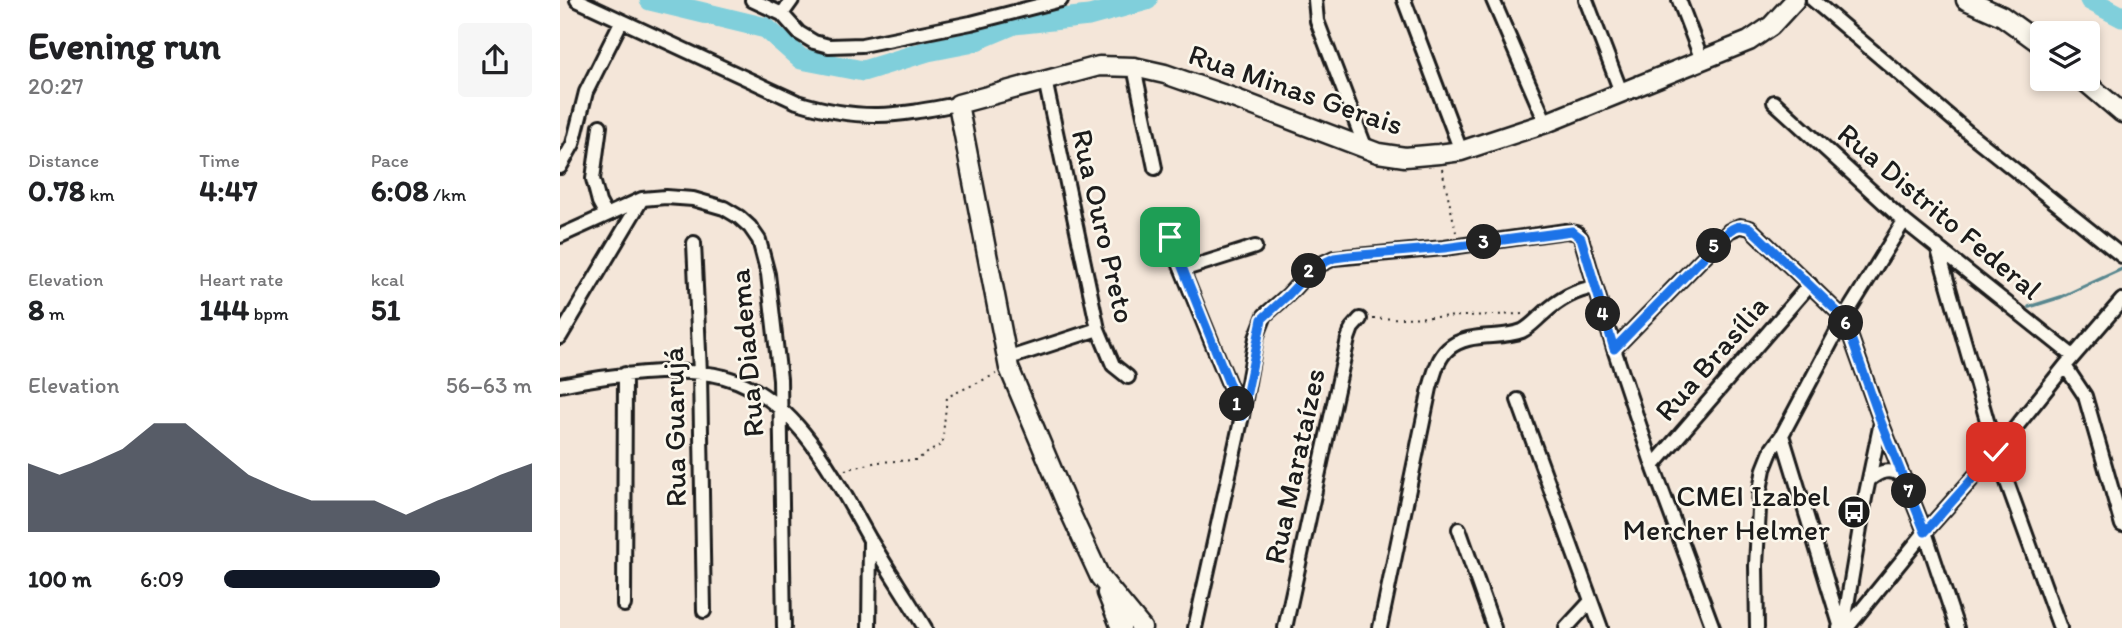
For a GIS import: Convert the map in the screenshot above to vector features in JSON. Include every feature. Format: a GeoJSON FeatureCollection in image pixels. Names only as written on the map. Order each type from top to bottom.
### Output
{"type":"FeatureCollection","features":[{"type":"Feature","properties":{"kind":"street"},"geometry":{"type":"LineString","coordinates":[[577,0],[797,102],[824,110],[848,115],[896,116],[958,104],[1007,364],[1121,628]]}},
{"type":"Feature","properties":{"kind":"street"},"geometry":{"type":"LineString","coordinates":[[752,0],[782,14],[799,33],[814,42],[829,46],[862,45],[1028,5],[1061,0]]}},
{"type":"Feature","properties":{"kind":"street"},"geometry":{"type":"LineString","coordinates":[[782,14],[792,0]]}},
{"type":"Feature","properties":{"kind":"street"},"geometry":{"type":"LineString","coordinates":[[1315,0],[1317,21],[1366,149]]}},
{"type":"Feature","properties":{"kind":"street"},"geometry":{"type":"LineString","coordinates":[[1404,0],[1461,151]]}},
{"type":"Feature","properties":{"kind":"street"},"geometry":{"type":"LineString","coordinates":[[1493,0],[1546,123]]}},
{"type":"Feature","properties":{"kind":"street"},"geometry":{"type":"LineString","coordinates":[[1586,0],[1621,92]]}},
{"type":"Feature","properties":{"kind":"street"},"geometry":{"type":"LineString","coordinates":[[1679,0],[1702,60]]}},
{"type":"Feature","properties":{"kind":"street"},"geometry":{"type":"LineString","coordinates":[[1813,0],[1970,134],[2122,256]]}},
{"type":"Feature","properties":{"kind":"street"},"geometry":{"type":"LineString","coordinates":[[1966,0],[2002,16],[2030,36]]}},
{"type":"Feature","properties":{"kind":"street","name":"Rua Minas Gerais"},"geometry":{"type":"LineString","coordinates":[[958,104],[1099,66],[1134,67],[1165,74],[1228,96],[1366,149],[1405,157],[1439,154],[1461,151],[1546,123],[1702,60],[1760,34],[1785,4]]}},
{"type":"Feature","properties":{"kind":"street"},"geometry":{"type":"LineString","coordinates":[[560,167],[573,144],[586,92],[621,22]]}},
{"type":"Feature","properties":{"kind":"street"},"geometry":{"type":"LineString","coordinates":[[1134,67],[1155,168]]}},
{"type":"Feature","properties":{"kind":"street","name":"Rua Ouro Preto"},"geometry":{"type":"LineString","coordinates":[[1045,80],[1098,329],[1113,365],[1128,377]]}},
{"type":"Feature","properties":{"kind":"street"},"geometry":{"type":"LineString","coordinates":[[2096,91],[2122,113]]}},
{"type":"Feature","properties":{"kind":"street","name":"Rua Distrito Federal"},"geometry":{"type":"LineString","coordinates":[[1774,103],[1904,221],[1937,246],[2069,361],[2085,396],[2122,525]]}},
{"type":"Feature","properties":{"kind":"street"},"geometry":{"type":"LineString","coordinates":[[600,125],[593,179],[599,202],[606,215]]}},
{"type":"Feature","properties":{"kind":"street","name":"Rua Diadema"},"geometry":{"type":"LineString","coordinates":[[642,199],[666,197],[709,202],[739,217],[759,240],[768,274],[781,409],[784,628]]}},
{"type":"Feature","properties":{"kind":"street"},"geometry":{"type":"LineString","coordinates":[[560,236],[642,199]]}},
{"type":"Feature","properties":{"kind":"street"},"geometry":{"type":"LineString","coordinates":[[560,337],[642,199]]}},
{"type":"Feature","properties":{"kind":"street"},"geometry":{"type":"LineString","coordinates":[[1757,628],[1756,566],[1760,490],[1764,470],[1772,449],[1844,318],[1904,221]]}},
{"type":"Feature","properties":{"kind":"street"},"geometry":{"type":"LineString","coordinates":[[1614,349],[1729,231],[1740,226],[1750,228],[1844,318],[1881,422],[1925,532],[1957,628]]}},
{"type":"Feature","properties":{"kind":"street"},"geometry":{"type":"LineString","coordinates":[[1195,628],[1262,319],[1313,268],[1334,258],[1459,246],[1566,231],[1577,233],[1581,238],[1653,467],[1713,628]]}},
{"type":"Feature","properties":{"kind":"street"},"geometry":{"type":"LineString","coordinates":[[1170,237],[1242,416]]}},
{"type":"Feature","properties":{"kind":"street","name":"Rua Guarujá"},"geometry":{"type":"LineString","coordinates":[[694,243],[700,373],[704,611]]}},
{"type":"Feature","properties":{"kind":"street"},"geometry":{"type":"LineString","coordinates":[[1937,246],[1996,452],[2060,628]]}},
{"type":"Feature","properties":{"kind":"street"},"geometry":{"type":"LineString","coordinates":[[1182,270],[1255,247]]}},
{"type":"Feature","properties":{"kind":"street","name":"Rua Brasília"},"geometry":{"type":"LineString","coordinates":[[1653,467],[1810,284]]}},
{"type":"Feature","properties":{"kind":"street"},"geometry":{"type":"LineString","coordinates":[[1380,628],[1430,388],[1443,355],[1453,346],[1474,338],[1525,330],[1571,294],[1595,287]]}},
{"type":"Feature","properties":{"kind":"street"},"geometry":{"type":"LineString","coordinates":[[1842,628],[1996,452],[2122,300]]}},
{"type":"Feature","properties":{"kind":"street","name":"Rua Marataízes"},"geometry":{"type":"LineString","coordinates":[[1286,628],[1348,339],[1352,328],[1360,319]]}},
{"type":"Feature","properties":{"kind":"street"},"geometry":{"type":"LineString","coordinates":[[1007,364],[1098,329]]}},
{"type":"Feature","properties":{"kind":"street"},"geometry":{"type":"LineString","coordinates":[[560,385],[625,374],[700,373],[725,377],[770,398],[834,472],[870,539],[925,628]]}},
{"type":"Feature","properties":{"kind":"street","name":"Rua Guarujá"},"geometry":{"type":"LineString","coordinates":[[624,605],[625,374]]}},
{"type":"Feature","properties":{"kind":"street"},"geometry":{"type":"LineString","coordinates":[[1518,400],[1601,628]]}},
{"type":"Feature","properties":{"kind":"street"},"geometry":{"type":"LineString","coordinates":[[1842,628],[1881,422]]}},
{"type":"Feature","properties":{"kind":"street"},"geometry":{"type":"LineString","coordinates":[[1782,435],[1842,628]]}},
{"type":"Feature","properties":{"kind":"street"},"geometry":{"type":"LineString","coordinates":[[1869,480],[1886,470],[1902,475]]}},
{"type":"Feature","properties":{"kind":"street"},"geometry":{"type":"LineString","coordinates":[[1459,529],[1494,628]]}},
{"type":"Feature","properties":{"kind":"street"},"geometry":{"type":"LineString","coordinates":[[869,628],[870,539]]}},
{"type":"Feature","properties":{"kind":"street"},"geometry":{"type":"LineString","coordinates":[[1100,577],[1142,628]]}},
{"type":"Feature","properties":{"kind":"street"},"geometry":{"type":"LineString","coordinates":[[1566,628],[1590,602]]}},
{"type":"Feature","properties":{"kind":"path"},"geometry":{"type":"LineString","coordinates":[[1439,154],[1459,246]]}},
{"type":"Feature","properties":{"kind":"path"},"geometry":{"type":"LineString","coordinates":[[1360,319],[1543,314]]}},
{"type":"Feature","properties":{"kind":"path"},"geometry":{"type":"LineString","coordinates":[[834,472],[877,462],[916,460],[942,444],[947,397],[1007,364]]}},
{"type":"Feature","properties":{"kind":"waterway"},"geometry":{"type":"LineString","coordinates":[[650,0],[766,28],[801,59],[863,71],[928,51],[969,43],[1014,24],[1089,16],[1147,0]]}},
{"type":"Feature","properties":{"kind":"waterway"},"geometry":{"type":"LineString","coordinates":[[2090,0],[2122,17]]}},
{"type":"Feature","properties":{"kind":"waterway"},"geometry":{"type":"LineString","coordinates":[[2029,307],[2061,297],[2122,269]]}},
{"type":"Feature","properties":{"kind":"place","name":"CMEI Izabel Mercher Helmer"},"geometry":{"type":"Point","coordinates":[1854,512]}},
{"type":"Feature","properties":{"kind":"route"},"geometry":{"type":"LineString","coordinates":[[1170,237],[1242,416],[1262,319],[1313,268],[1334,258],[1444,248],[1572,231],[1581,238],[1614,349],[1729,231],[1734,227],[1745,226],[1844,318],[1881,422],[1925,532],[1996,452]]}}]}
